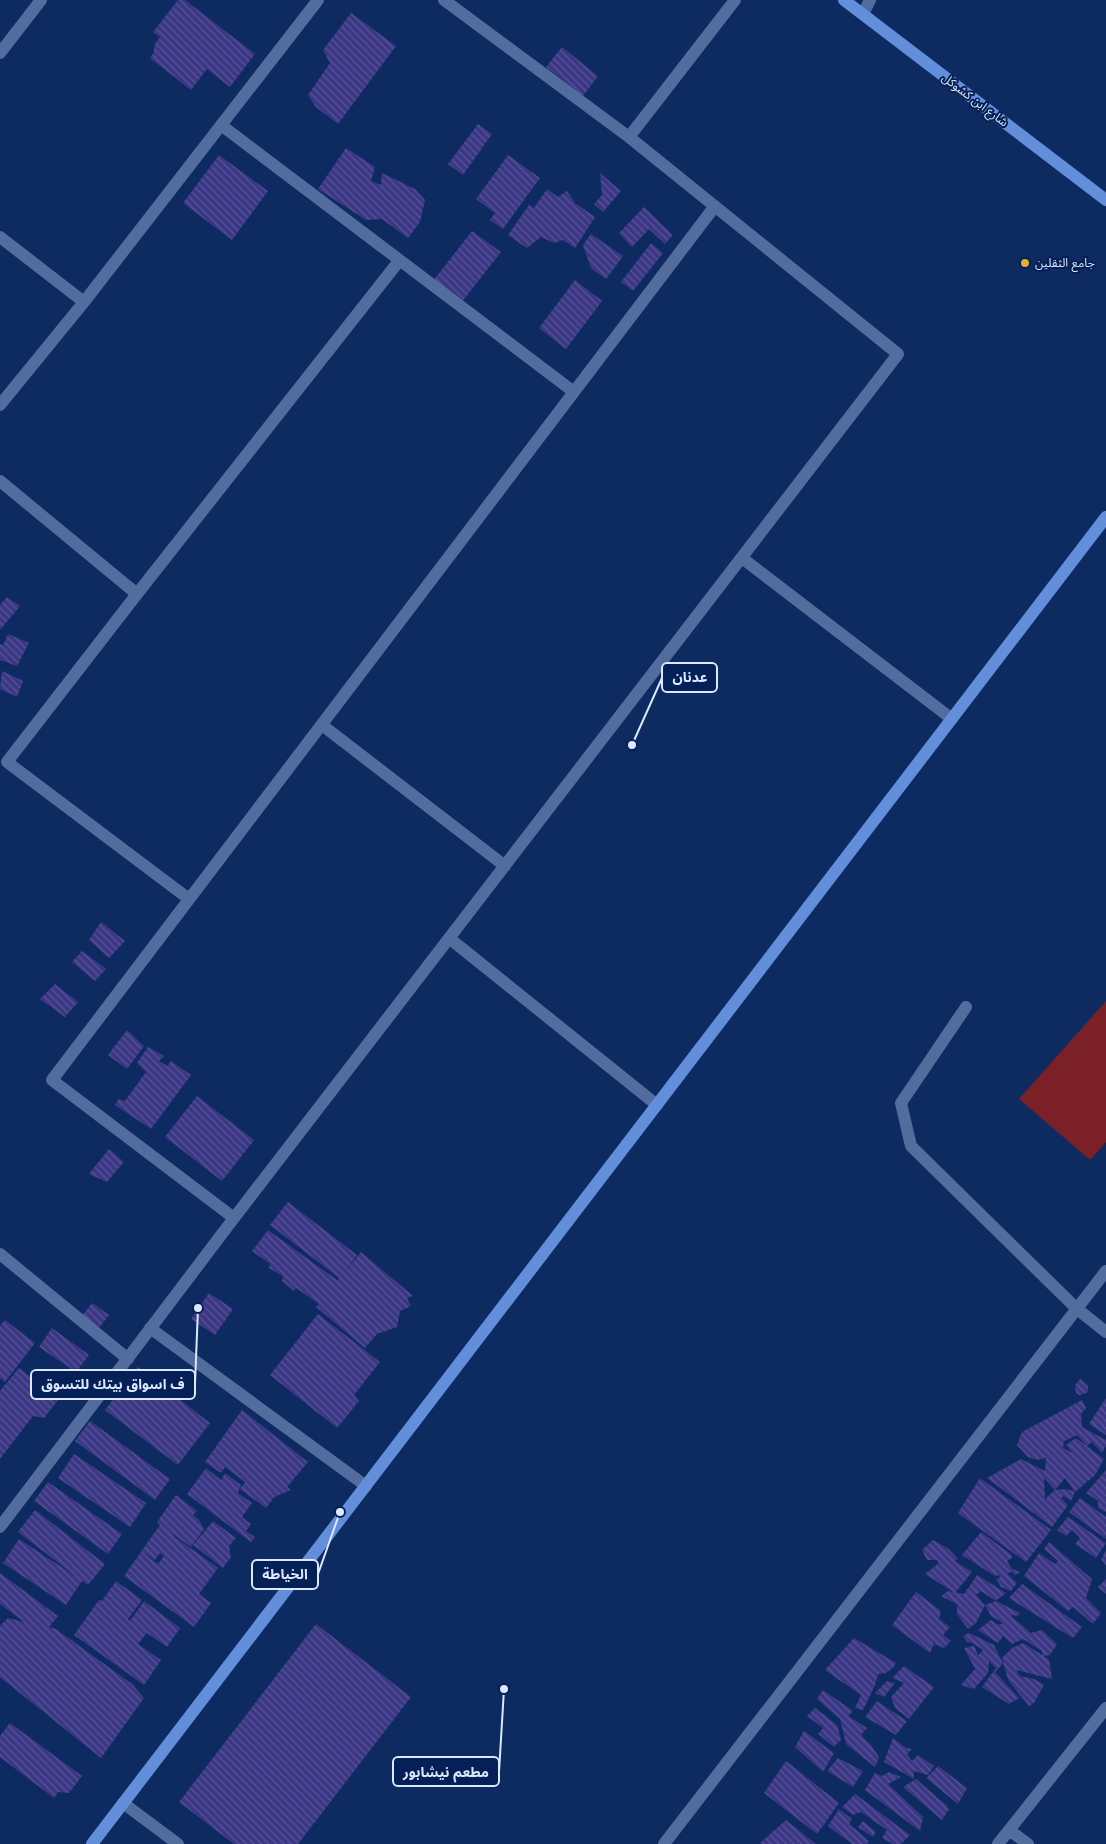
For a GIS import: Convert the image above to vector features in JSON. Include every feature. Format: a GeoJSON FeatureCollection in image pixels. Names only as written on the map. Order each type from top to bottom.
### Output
{"type":"FeatureCollection","features":[{"type":"Feature","properties":{"kind":"street"},"geometry":{"type":"LineString","coordinates":[[0,53],[41,0]]}},
{"type":"Feature","properties":{"kind":"street"},"geometry":{"type":"LineString","coordinates":[[0,404],[84,302],[318,0]]}},
{"type":"Feature","properties":{"kind":"street"},"geometry":{"type":"LineString","coordinates":[[0,1527],[234,1218],[898,354],[629,137],[444,0]]}},
{"type":"Feature","properties":{"kind":"street"},"geometry":{"type":"LineString","coordinates":[[629,137],[735,0]]}},
{"type":"Feature","properties":{"kind":"street","name":"شارع ابن كشوكل"},"geometry":{"type":"LineString","coordinates":[[844,0],[1106,200]]}},
{"type":"Feature","properties":{"kind":"street"},"geometry":{"type":"LineString","coordinates":[[862,14],[870,0]]}},
{"type":"Feature","properties":{"kind":"street"},"geometry":{"type":"LineString","coordinates":[[221,125],[574,392]]}},
{"type":"Feature","properties":{"kind":"street"},"geometry":{"type":"LineString","coordinates":[[234,1218],[52,1080],[715,206]]}},
{"type":"Feature","properties":{"kind":"street"},"geometry":{"type":"LineString","coordinates":[[0,238],[84,302]]}},
{"type":"Feature","properties":{"kind":"street"},"geometry":{"type":"LineString","coordinates":[[189,899],[7,762],[399,260]]}},
{"type":"Feature","properties":{"kind":"street"},"geometry":{"type":"LineString","coordinates":[[0,481],[137,594]]}},
{"type":"Feature","properties":{"kind":"street"},"geometry":{"type":"LineString","coordinates":[[92,1844],[1106,517]]}},
{"type":"Feature","properties":{"kind":"street"},"geometry":{"type":"LineString","coordinates":[[742,558],[952,719]]}},
{"type":"Feature","properties":{"kind":"street"},"geometry":{"type":"LineString","coordinates":[[322,724],[505,866]]}},
{"type":"Feature","properties":{"kind":"street"},"geometry":{"type":"LineString","coordinates":[[450,938],[657,1105]]}},
{"type":"Feature","properties":{"kind":"street"},"geometry":{"type":"LineString","coordinates":[[966,1007],[901,1103],[911,1146],[1076,1308],[1106,1332]]}},
{"type":"Feature","properties":{"kind":"street"},"geometry":{"type":"LineString","coordinates":[[0,1254],[128,1358]]}},
{"type":"Feature","properties":{"kind":"street"},"geometry":{"type":"LineString","coordinates":[[664,1844],[1106,1271]]}},
{"type":"Feature","properties":{"kind":"street"},"geometry":{"type":"LineString","coordinates":[[150,1328],[366,1486]]}},
{"type":"Feature","properties":{"kind":"street"},"geometry":{"type":"LineString","coordinates":[[998,1844],[1106,1708]]}},
{"type":"Feature","properties":{"kind":"street"},"geometry":{"type":"LineString","coordinates":[[123,1803],[178,1844]]}},
{"type":"Feature","properties":{"kind":"street"},"geometry":{"type":"LineString","coordinates":[[1009,1830],[1028,1844]]}},
{"type":"Feature","properties":{"kind":"shaded area"},"geometry":{"type":"Polygon","coordinates":[[[1106,1001],[1106,1142],[1090,1160],[1019,1099],[1106,1001]]]}},
{"type":"Feature","properties":{"kind":"building"},"geometry":{"type":"Polygon","coordinates":[[[178,0],[185,0],[255,54],[230,87],[207,69],[191,90],[150,58],[155,44],[160,37],[153,32],[178,0]]]}},
{"type":"Feature","properties":{"kind":"building"},"geometry":{"type":"Polygon","coordinates":[[[351,13],[396,46],[338,124],[316,107],[308,95],[330,63],[323,50],[351,13]]]}},
{"type":"Feature","properties":{"kind":"building"},"geometry":{"type":"Polygon","coordinates":[[[562,47],[598,76],[583,96],[546,67],[562,47]]]}},
{"type":"Feature","properties":{"kind":"building"},"geometry":{"type":"Polygon","coordinates":[[[478,124],[492,134],[463,175],[448,164],[478,124]]]}},
{"type":"Feature","properties":{"kind":"building"},"geometry":{"type":"Polygon","coordinates":[[[346,148],[375,167],[371,181],[381,185],[382,173],[415,189],[425,200],[420,222],[408,238],[382,219],[366,220],[318,189],[346,148]]]}},
{"type":"Feature","properties":{"kind":"building"},"geometry":{"type":"Polygon","coordinates":[[[219,155],[268,191],[232,240],[183,203],[219,155]]]}},
{"type":"Feature","properties":{"kind":"building"},"geometry":{"type":"Polygon","coordinates":[[[508,155],[540,178],[503,229],[490,220],[495,213],[476,199],[508,155]]]}},
{"type":"Feature","properties":{"kind":"building"},"geometry":{"type":"Polygon","coordinates":[[[600,173],[621,191],[603,212],[594,204],[602,195],[600,173]]]}},
{"type":"Feature","properties":{"kind":"building"},"geometry":{"type":"Polygon","coordinates":[[[547,189],[558,197],[567,191],[575,203],[595,217],[575,248],[563,240],[554,243],[541,237],[527,248],[508,235],[529,205],[534,208],[547,189]]]}},
{"type":"Feature","properties":{"kind":"building"},"geometry":{"type":"Polygon","coordinates":[[[644,207],[673,235],[665,244],[649,229],[632,247],[619,233],[644,207]]]}},
{"type":"Feature","properties":{"kind":"building"},"geometry":{"type":"Polygon","coordinates":[[[472,231],[501,252],[461,303],[433,281],[472,231]]]}},
{"type":"Feature","properties":{"kind":"building"},"geometry":{"type":"Polygon","coordinates":[[[591,234],[623,256],[606,279],[591,268],[583,245],[591,234]]]}},
{"type":"Feature","properties":{"kind":"building"},"geometry":{"type":"Polygon","coordinates":[[[651,243],[663,253],[633,291],[621,282],[651,243]]]}},
{"type":"Feature","properties":{"kind":"building"},"geometry":{"type":"Polygon","coordinates":[[[575,280],[602,301],[566,349],[539,328],[575,280]]]}},
{"type":"Feature","properties":{"kind":"building"},"geometry":{"type":"Polygon","coordinates":[[[7,597],[20,606],[0,630],[0,605],[7,597]]]}},
{"type":"Feature","properties":{"kind":"building"},"geometry":{"type":"Polygon","coordinates":[[[8,634],[29,643],[17,666],[0,660],[0,644],[3,645],[8,634]]]}},
{"type":"Feature","properties":{"kind":"building"},"geometry":{"type":"Polygon","coordinates":[[[2,671],[23,681],[17,697],[0,689],[2,671]]]}},
{"type":"Feature","properties":{"kind":"building"},"geometry":{"type":"Polygon","coordinates":[[[101,922],[125,941],[109,958],[89,940],[101,922]]]}},
{"type":"Feature","properties":{"kind":"building"},"geometry":{"type":"Polygon","coordinates":[[[82,951],[106,969],[95,981],[72,962],[82,951]]]}},
{"type":"Feature","properties":{"kind":"building"},"geometry":{"type":"Polygon","coordinates":[[[55,984],[78,1002],[65,1017],[40,999],[55,984]]]}},
{"type":"Feature","properties":{"kind":"building"},"geometry":{"type":"Polygon","coordinates":[[[127,1030],[144,1046],[127,1069],[108,1055],[127,1030]]]}},
{"type":"Feature","properties":{"kind":"building"},"geometry":{"type":"Polygon","coordinates":[[[148,1047],[164,1056],[159,1061],[167,1066],[171,1061],[191,1075],[151,1129],[115,1105],[119,1099],[125,1101],[146,1072],[137,1063],[148,1047]]]}},
{"type":"Feature","properties":{"kind":"building"},"geometry":{"type":"Polygon","coordinates":[[[197,1096],[254,1140],[222,1181],[165,1137],[197,1096]]]}},
{"type":"Feature","properties":{"kind":"building"},"geometry":{"type":"Polygon","coordinates":[[[109,1149],[124,1162],[107,1182],[89,1174],[109,1149]]]}},
{"type":"Feature","properties":{"kind":"building"},"geometry":{"type":"Polygon","coordinates":[[[288,1202],[357,1255],[344,1273],[361,1252],[413,1296],[407,1298],[411,1306],[400,1311],[397,1327],[377,1334],[365,1348],[316,1307],[319,1304],[296,1288],[294,1291],[282,1281],[283,1276],[269,1268],[270,1264],[252,1251],[268,1230],[337,1280],[339,1278],[270,1225],[288,1202]]]}},
{"type":"Feature","properties":{"kind":"building"},"geometry":{"type":"Polygon","coordinates":[[[209,1293],[233,1309],[215,1335],[191,1319],[209,1293]]]}},
{"type":"Feature","properties":{"kind":"building"},"geometry":{"type":"Polygon","coordinates":[[[92,1303],[109,1315],[99,1328],[82,1316],[92,1303]]]}},
{"type":"Feature","properties":{"kind":"building"},"geometry":{"type":"Polygon","coordinates":[[[318,1314],[380,1362],[354,1395],[359,1401],[337,1428],[270,1375],[318,1314]]]}},
{"type":"Feature","properties":{"kind":"building"},"geometry":{"type":"Polygon","coordinates":[[[5,1320],[35,1343],[5,1382],[0,1378],[0,1326],[5,1320]]]}},
{"type":"Feature","properties":{"kind":"building"},"geometry":{"type":"Polygon","coordinates":[[[52,1328],[89,1355],[76,1372],[39,1347],[52,1328]]]}},
{"type":"Feature","properties":{"kind":"building"},"geometry":{"type":"Polygon","coordinates":[[[138,1367],[210,1423],[178,1465],[105,1410],[138,1367]]]}},
{"type":"Feature","properties":{"kind":"building"},"geometry":{"type":"Polygon","coordinates":[[[19,1368],[59,1399],[44,1418],[33,1416],[0,1459],[0,1391],[19,1368]]]}},
{"type":"Feature","properties":{"kind":"building"},"geometry":{"type":"Polygon","coordinates":[[[1080,1379],[1088,1386],[1088,1392],[1080,1395],[1077,1394],[1075,1389],[1080,1379]]]}},
{"type":"Feature","properties":{"kind":"building"},"geometry":{"type":"Polygon","coordinates":[[[1106,1398],[1106,1435],[1089,1424],[1106,1398]]]}},
{"type":"Feature","properties":{"kind":"building"},"geometry":{"type":"Polygon","coordinates":[[[1082,1400],[1086,1408],[1081,1414],[1082,1427],[1106,1440],[1106,1446],[1102,1453],[1092,1442],[1087,1446],[1077,1435],[1064,1441],[1063,1448],[1073,1453],[1066,1445],[1076,1438],[1104,1459],[1095,1475],[1075,1492],[1071,1501],[1064,1496],[1061,1498],[1068,1505],[1052,1527],[987,1478],[1021,1459],[1045,1471],[1046,1458],[1037,1460],[1028,1457],[1017,1445],[1022,1432],[1082,1400]],[[1044,1478],[1045,1499],[1055,1490],[1044,1478]],[[1065,1478],[1055,1490],[1067,1489],[1075,1492],[1065,1478]]]}},
{"type":"Feature","properties":{"kind":"building"},"geometry":{"type":"Polygon","coordinates":[[[242,1410],[308,1462],[287,1487],[291,1490],[274,1497],[266,1508],[240,1489],[245,1482],[225,1467],[221,1473],[205,1462],[242,1410]]]}},
{"type":"Feature","properties":{"kind":"building"},"geometry":{"type":"Polygon","coordinates":[[[90,1421],[170,1479],[155,1500],[75,1441],[90,1421]]]}},
{"type":"Feature","properties":{"kind":"building"},"geometry":{"type":"Polygon","coordinates":[[[74,1454],[146,1503],[130,1527],[58,1478],[74,1454]]]}},
{"type":"Feature","properties":{"kind":"building"},"geometry":{"type":"Polygon","coordinates":[[[206,1468],[221,1480],[225,1473],[241,1485],[238,1493],[252,1503],[242,1517],[251,1524],[246,1531],[255,1537],[251,1542],[187,1494],[206,1468]]]}},
{"type":"Feature","properties":{"kind":"building"},"geometry":{"type":"Polygon","coordinates":[[[1106,1470],[1106,1512],[1098,1508],[1098,1501],[1086,1493],[1106,1470]]]}},
{"type":"Feature","properties":{"kind":"building"},"geometry":{"type":"Polygon","coordinates":[[[980,1478],[1051,1530],[1026,1562],[958,1513],[980,1478]]]}},
{"type":"Feature","properties":{"kind":"building"},"geometry":{"type":"Polygon","coordinates":[[[48,1482],[122,1534],[108,1554],[34,1501],[48,1482]]]}},
{"type":"Feature","properties":{"kind":"building"},"geometry":{"type":"Polygon","coordinates":[[[176,1495],[197,1511],[193,1515],[199,1520],[204,1529],[191,1547],[173,1534],[218,1568],[199,1594],[211,1603],[194,1627],[124,1576],[160,1525],[157,1522],[176,1495]],[[142,1552],[158,1564],[164,1556],[160,1553],[155,1560],[142,1552]]]}},
{"type":"Feature","properties":{"kind":"building"},"geometry":{"type":"Polygon","coordinates":[[[1080,1498],[1106,1517],[1106,1539],[1069,1512],[1080,1498]]]}},
{"type":"Feature","properties":{"kind":"building"},"geometry":{"type":"Polygon","coordinates":[[[35,1510],[105,1564],[88,1585],[82,1581],[66,1605],[3,1563],[19,1539],[78,1578],[18,1532],[35,1510]]]}},
{"type":"Feature","properties":{"kind":"building"},"geometry":{"type":"Polygon","coordinates":[[[1068,1517],[1106,1543],[1096,1558],[1075,1544],[1080,1538],[1072,1530],[1066,1536],[1057,1530],[1068,1517]]]}},
{"type":"Feature","properties":{"kind":"building"},"geometry":{"type":"Polygon","coordinates":[[[213,1521],[236,1538],[229,1546],[231,1557],[223,1568],[193,1545],[213,1521]]]}},
{"type":"Feature","properties":{"kind":"building"},"geometry":{"type":"Polygon","coordinates":[[[981,1532],[1012,1555],[1012,1558],[1007,1561],[1012,1569],[1020,1572],[1015,1575],[1012,1572],[1007,1573],[1017,1583],[1011,1591],[1001,1587],[996,1579],[1000,1578],[999,1575],[995,1576],[962,1555],[981,1532]]]}},
{"type":"Feature","properties":{"kind":"building"},"geometry":{"type":"Polygon","coordinates":[[[933,1540],[949,1549],[958,1559],[955,1561],[972,1572],[955,1593],[925,1574],[939,1563],[937,1560],[927,1560],[922,1550],[933,1540]]]}},
{"type":"Feature","properties":{"kind":"building"},"geometry":{"type":"Polygon","coordinates":[[[1049,1542],[1092,1579],[1086,1598],[1101,1613],[1093,1624],[1073,1607],[1068,1611],[1024,1576],[1039,1553],[1055,1564],[1058,1561],[1044,1549],[1049,1542]]]}},
{"type":"Feature","properties":{"kind":"building"},"geometry":{"type":"Polygon","coordinates":[[[1106,1550],[1106,1566],[1101,1559],[1106,1550]]]}},
{"type":"Feature","properties":{"kind":"building"},"geometry":{"type":"Polygon","coordinates":[[[0,1573],[58,1616],[49,1627],[56,1629],[132,1684],[144,1698],[101,1758],[0,1677],[0,1626],[8,1618],[24,1622],[0,1604],[0,1573]]]}},
{"type":"Feature","properties":{"kind":"building"},"geometry":{"type":"Polygon","coordinates":[[[977,1575],[1006,1593],[996,1601],[981,1591],[976,1595],[985,1605],[976,1623],[968,1629],[957,1614],[957,1604],[941,1596],[948,1591],[964,1594],[977,1575]]]}},
{"type":"Feature","properties":{"kind":"building"},"geometry":{"type":"Polygon","coordinates":[[[1106,1579],[1106,1594],[1098,1587],[1106,1579]]]}},
{"type":"Feature","properties":{"kind":"building"},"geometry":{"type":"Polygon","coordinates":[[[116,1581],[142,1600],[128,1619],[130,1621],[144,1601],[180,1628],[167,1647],[147,1633],[138,1644],[161,1660],[144,1685],[74,1635],[99,1600],[102,1601],[116,1581]]]}},
{"type":"Feature","properties":{"kind":"building"},"geometry":{"type":"Polygon","coordinates":[[[1022,1584],[1082,1627],[1073,1638],[1009,1598],[1022,1584]]]}},
{"type":"Feature","properties":{"kind":"building"},"geometry":{"type":"Polygon","coordinates":[[[916,1592],[941,1611],[939,1619],[950,1627],[943,1635],[951,1641],[944,1648],[934,1644],[930,1653],[892,1625],[916,1592]]]}},
{"type":"Feature","properties":{"kind":"building"},"geometry":{"type":"Polygon","coordinates":[[[996,1601],[1020,1613],[1018,1616],[1011,1616],[1031,1633],[1042,1630],[1057,1644],[1050,1655],[1044,1656],[1049,1660],[1052,1679],[1016,1670],[1020,1676],[1034,1679],[1044,1685],[1034,1703],[1029,1706],[1008,1680],[1002,1658],[1012,1648],[1023,1643],[1042,1655],[1042,1651],[1023,1639],[1012,1644],[1003,1636],[998,1643],[978,1630],[991,1620],[998,1625],[1003,1623],[991,1616],[985,1605],[996,1601]]]}},
{"type":"Feature","properties":{"kind":"building"},"geometry":{"type":"Polygon","coordinates":[[[316,1624],[411,1697],[298,1844],[234,1844],[179,1802],[316,1624]]]}},
{"type":"Feature","properties":{"kind":"building"},"geometry":{"type":"Polygon","coordinates":[[[969,1633],[994,1645],[1003,1664],[995,1672],[1019,1698],[1009,1704],[982,1687],[996,1668],[989,1661],[988,1673],[974,1689],[961,1685],[975,1669],[964,1648],[974,1646],[978,1655],[983,1650],[967,1642],[963,1636],[969,1633]]]}},
{"type":"Feature","properties":{"kind":"building"},"geometry":{"type":"Polygon","coordinates":[[[854,1638],[896,1663],[886,1673],[878,1674],[863,1710],[855,1708],[861,1695],[825,1670],[854,1638]]]}},
{"type":"Feature","properties":{"kind":"building"},"geometry":{"type":"Polygon","coordinates":[[[904,1666],[934,1687],[909,1719],[895,1708],[891,1697],[904,1683],[892,1678],[904,1666]]]}},
{"type":"Feature","properties":{"kind":"building"},"geometry":{"type":"Polygon","coordinates":[[[887,1681],[895,1683],[884,1697],[875,1693],[887,1681]]]}},
{"type":"Feature","properties":{"kind":"building"},"geometry":{"type":"Polygon","coordinates":[[[823,1690],[853,1711],[848,1716],[867,1728],[861,1735],[879,1757],[875,1767],[846,1744],[840,1719],[817,1699],[823,1690]]]}},
{"type":"Feature","properties":{"kind":"building"},"geometry":{"type":"Polygon","coordinates":[[[877,1701],[907,1721],[896,1735],[865,1717],[877,1701]]]}},
{"type":"Feature","properties":{"kind":"building"},"geometry":{"type":"Polygon","coordinates":[[[815,1708],[837,1725],[841,1740],[834,1747],[818,1734],[823,1728],[807,1716],[815,1708]]]}},
{"type":"Feature","properties":{"kind":"building"},"geometry":{"type":"Polygon","coordinates":[[[10,1723],[82,1776],[69,1793],[58,1792],[54,1798],[0,1757],[0,1736],[10,1723]]]}},
{"type":"Feature","properties":{"kind":"building"},"geometry":{"type":"Polygon","coordinates":[[[804,1731],[834,1753],[823,1772],[795,1747],[804,1731]]]}},
{"type":"Feature","properties":{"kind":"building"},"geometry":{"type":"Polygon","coordinates":[[[893,1738],[906,1748],[912,1749],[907,1754],[912,1761],[918,1755],[934,1766],[928,1775],[914,1771],[914,1779],[884,1762],[893,1738]]]}},
{"type":"Feature","properties":{"kind":"building"},"geometry":{"type":"Polygon","coordinates":[[[838,1758],[863,1771],[853,1787],[827,1771],[838,1758]]]}},
{"type":"Feature","properties":{"kind":"building"},"geometry":{"type":"Polygon","coordinates":[[[786,1761],[839,1803],[817,1834],[764,1793],[786,1761]]]}},
{"type":"Feature","properties":{"kind":"building"},"geometry":{"type":"Polygon","coordinates":[[[938,1766],[967,1788],[958,1804],[926,1778],[938,1766]]]}},
{"type":"Feature","properties":{"kind":"building"},"geometry":{"type":"Polygon","coordinates":[[[889,1772],[901,1777],[888,1784],[923,1817],[920,1831],[865,1790],[875,1773],[882,1776],[889,1772]]]}},
{"type":"Feature","properties":{"kind":"building"},"geometry":{"type":"Polygon","coordinates":[[[916,1779],[949,1809],[942,1820],[903,1787],[916,1779]]]}},
{"type":"Feature","properties":{"kind":"building"},"geometry":{"type":"Polygon","coordinates":[[[855,1794],[910,1835],[901,1844],[893,1844],[882,1838],[887,1830],[861,1812],[853,1815],[842,1807],[855,1794]]]}},
{"type":"Feature","properties":{"kind":"building"},"geometry":{"type":"Polygon","coordinates":[[[839,1809],[852,1819],[849,1824],[869,1841],[867,1844],[852,1844],[828,1826],[839,1809]]]}},
{"type":"Feature","properties":{"kind":"building"},"geometry":{"type":"Polygon","coordinates":[[[786,1820],[816,1844],[760,1843],[786,1820]]]}},
{"type":"Feature","properties":{"kind":"building"},"geometry":{"type":"Polygon","coordinates":[[[863,1821],[876,1832],[873,1837],[858,1827],[863,1821]]]}},
{"type":"Feature","properties":{"kind":"place","name":"جامع الثقلين"},"geometry":{"type":"Point","coordinates":[1025,263]}},
{"type":"Feature","properties":{"kind":"place","name":"عدنان"},"geometry":{"type":"Point","coordinates":[632,745]}},
{"type":"Feature","properties":{"kind":"place","name":"ف اسواق بيتك للتسوق"},"geometry":{"type":"Point","coordinates":[198,1308]}},
{"type":"Feature","properties":{"kind":"place","name":"الخياطة"},"geometry":{"type":"Point","coordinates":[340,1512]}},
{"type":"Feature","properties":{"kind":"place","name":"مطعم نيشابور"},"geometry":{"type":"Point","coordinates":[504,1689]}}]}
